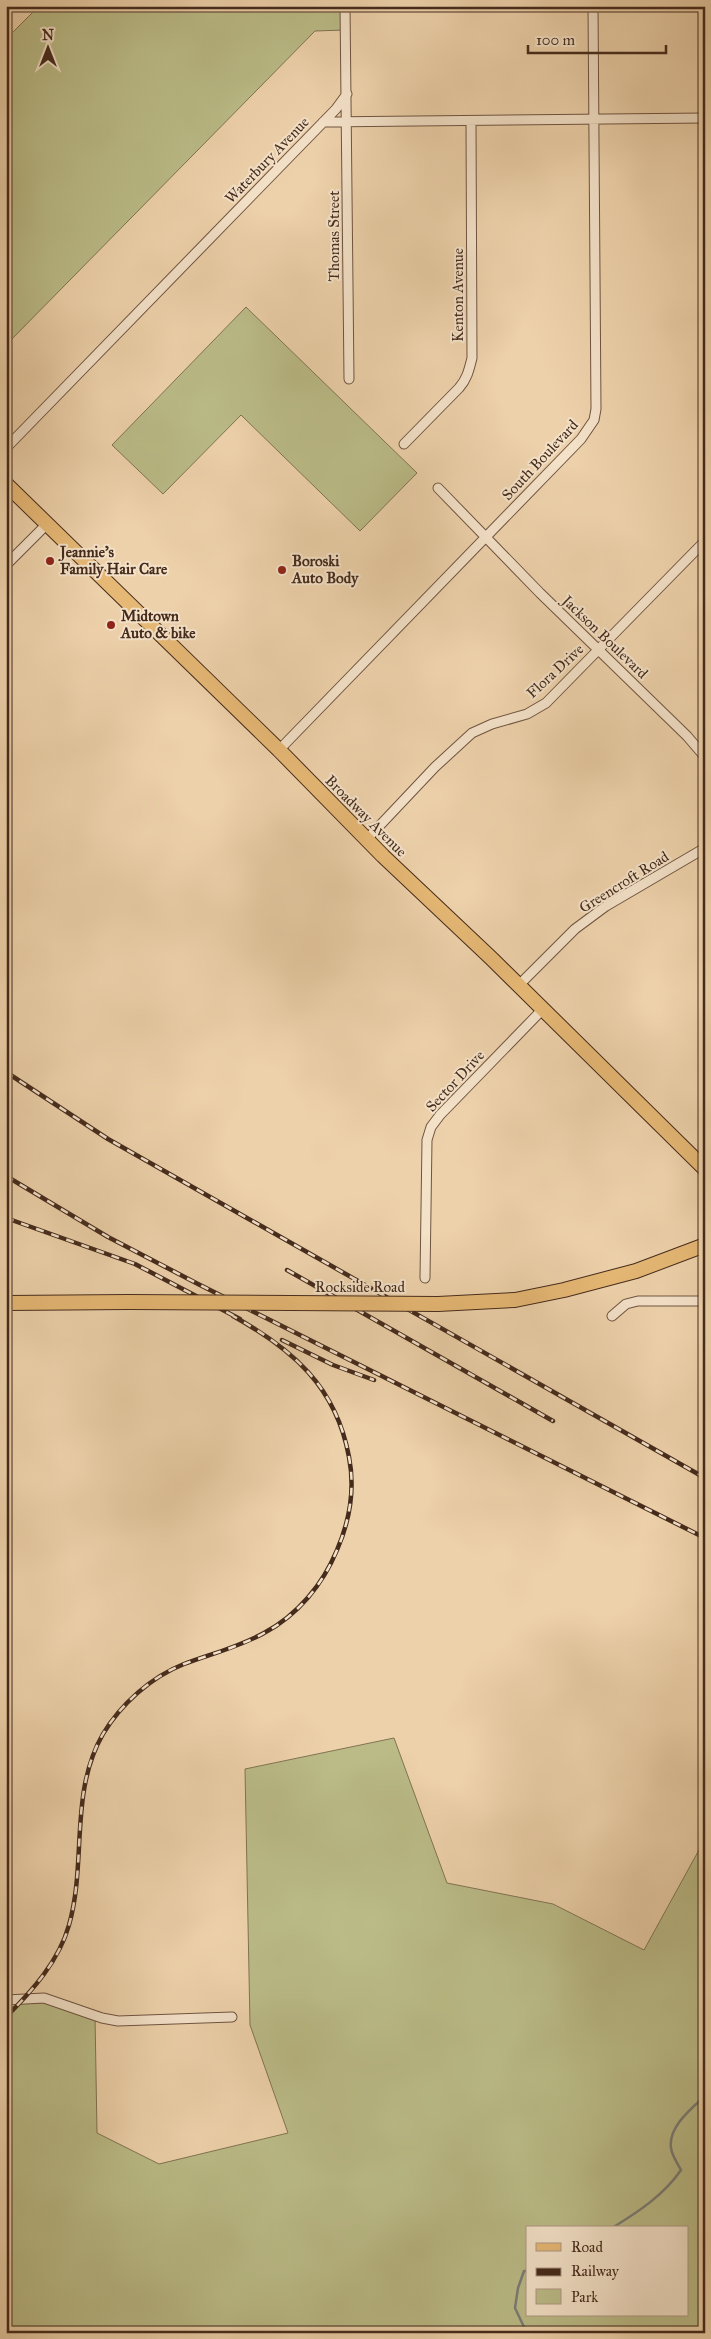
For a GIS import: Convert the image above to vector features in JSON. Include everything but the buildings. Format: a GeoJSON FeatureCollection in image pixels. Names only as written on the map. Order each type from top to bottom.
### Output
{"type":"FeatureCollection","features":[{"type":"Feature","properties":{"kind":"main road","name":"Broadway Avenue"},"geometry":{"type":"LineString","coordinates":[[6,484],[705,1169]]}},
{"type":"Feature","properties":{"kind":"main road","name":"Rockside Road"},"geometry":{"type":"LineString","coordinates":[[6,1302],[438,1304],[515,1300],[564,1290],[636,1271],[705,1245]]}},
{"type":"Feature","properties":{"kind":"street","name":"Thomas Street"},"geometry":{"type":"LineString","coordinates":[[345,6],[348,122],[349,379]]}},
{"type":"Feature","properties":{"kind":"street","name":"South Boulevard"},"geometry":{"type":"LineString","coordinates":[[279,750],[581,439],[594,420],[596,409],[593,6]]}},
{"type":"Feature","properties":{"kind":"street"},"geometry":{"type":"LineString","coordinates":[[323,122],[347,94]]}},
{"type":"Feature","properties":{"kind":"street","name":"Waterbury Avenue"},"geometry":{"type":"LineString","coordinates":[[6,448],[323,122],[705,118]]}},
{"type":"Feature","properties":{"kind":"street","name":"Kenton Avenue"},"geometry":{"type":"LineString","coordinates":[[404,444],[459,388],[470,369],[472,358],[471,121]]}},
{"type":"Feature","properties":{"kind":"street","name":"Jackson Boulevard"},"geometry":{"type":"LineString","coordinates":[[438,488],[687,736],[705,757]]}},
{"type":"Feature","properties":{"kind":"street"},"geometry":{"type":"LineString","coordinates":[[6,565],[46,525]]}},
{"type":"Feature","properties":{"kind":"street","name":"Flora Drive"},"geometry":{"type":"LineString","coordinates":[[367,839],[436,767],[472,733],[492,724],[536,710],[705,541]]}},
{"type":"Feature","properties":{"kind":"street","name":"Greencroft Road"},"geometry":{"type":"LineString","coordinates":[[519,985],[575,929],[606,906],[705,848]]}},
{"type":"Feature","properties":{"kind":"street","name":"Sector Drive"},"geometry":{"type":"LineString","coordinates":[[424,1278],[427,1140],[431,1127],[440,1114],[542,1010]]}},
{"type":"Feature","properties":{"kind":"street"},"geometry":{"type":"LineString","coordinates":[[612,1316],[626,1304],[638,1301],[705,1301]]}},
{"type":"Feature","properties":{"kind":"street"},"geometry":{"type":"LineString","coordinates":[[6,2000],[44,1998],[102,2018],[118,2020],[232,2017]]}},
{"type":"Feature","properties":{"kind":"green space"},"geometry":{"type":"Polygon","coordinates":[[[39,6],[345,6],[345,30],[315,31],[6,345],[6,39],[39,6]]]}},
{"type":"Feature","properties":{"kind":"green space"},"geometry":{"type":"Polygon","coordinates":[[[246,307],[417,473],[360,531],[241,415],[163,494],[112,445],[246,307]]]}},
{"type":"Feature","properties":{"kind":"green space"},"geometry":{"type":"Polygon","coordinates":[[[394,1738],[447,1883],[553,1904],[644,1950],[705,1839],[705,2333],[6,2333],[6,2017],[23,2000],[44,1998],[95,2015],[97,2133],[159,2164],[288,2133],[250,2025],[245,1769],[394,1738]]]}},
{"type":"Feature","properties":{"kind":"waterway"},"geometry":{"type":"LineString","coordinates":[[615,2226],[659,2195],[681,2170],[671,2148],[673,2133],[682,2119],[705,2096]]}},
{"type":"Feature","properties":{"kind":"waterway"},"geometry":{"type":"LineString","coordinates":[[523,2333],[524,2327],[515,2308],[518,2288],[524,2271],[526,2271]]}},
{"type":"Feature","properties":{"kind":"railway"},"geometry":{"type":"LineString","coordinates":[[6,1072],[108,1139],[705,1478]]}},
{"type":"Feature","properties":{"kind":"railway"},"geometry":{"type":"LineString","coordinates":[[6,1176],[108,1237],[198,1284],[705,1538]]}},
{"type":"Feature","properties":{"kind":"railway"},"geometry":{"type":"LineString","coordinates":[[6,1218],[135,1264],[240,1319]]}},
{"type":"Feature","properties":{"kind":"railway"},"geometry":{"type":"LineString","coordinates":[[287,1270],[553,1421]]}},
{"type":"Feature","properties":{"kind":"railway"},"geometry":{"type":"LineString","coordinates":[[6,2017],[44,1975],[59,1951],[69,1925],[77,1877],[82,1804],[86,1780],[93,1757],[110,1723],[128,1702],[160,1676],[184,1664],[254,1638],[288,1617],[308,1598],[324,1575],[331,1563],[345,1527],[350,1504],[351,1469],[343,1432],[334,1410],[322,1390],[292,1356],[233,1316]]}},
{"type":"Feature","properties":{"kind":"railway"},"geometry":{"type":"LineString","coordinates":[[282,1340],[333,1365],[374,1380]]}},
{"type":"Feature","properties":{"kind":"place","name":"Jeannie's Family Hair Care"},"geometry":{"type":"Point","coordinates":[50,561]}},
{"type":"Feature","properties":{"kind":"place","name":"Boroski Auto Body"},"geometry":{"type":"Point","coordinates":[282,570]}},
{"type":"Feature","properties":{"kind":"place","name":"Midtown Auto & bike"},"geometry":{"type":"Point","coordinates":[111,625]}}]}
